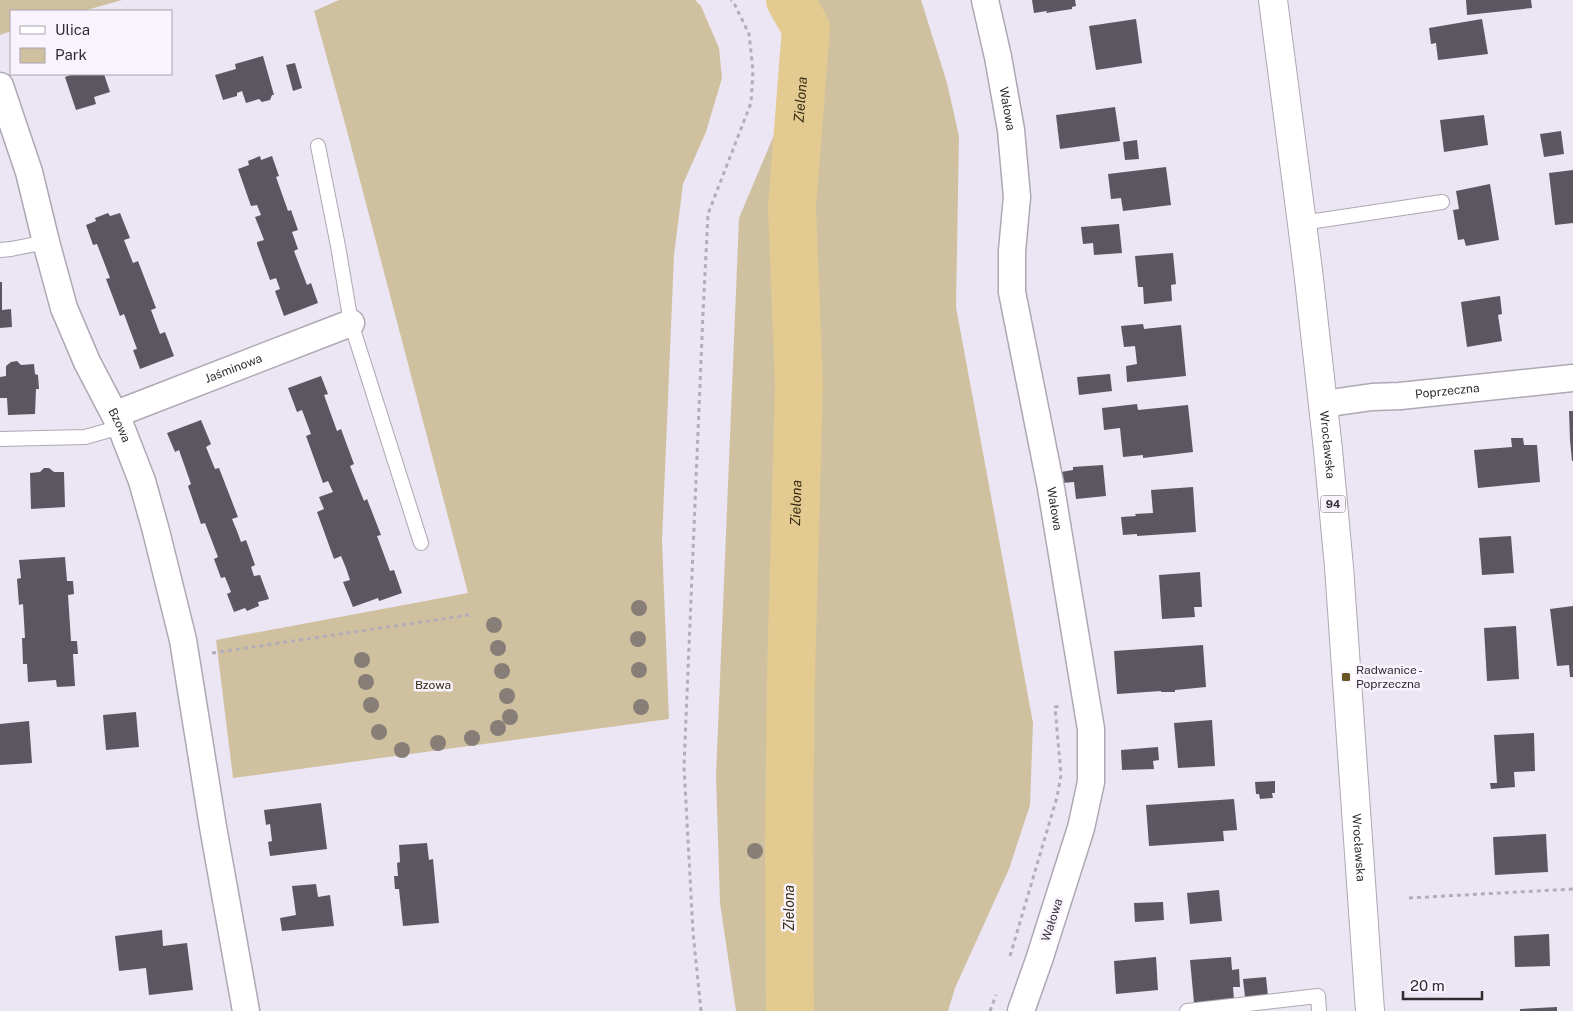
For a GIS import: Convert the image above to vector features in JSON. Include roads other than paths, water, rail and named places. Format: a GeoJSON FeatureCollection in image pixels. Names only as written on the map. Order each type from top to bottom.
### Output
{"type":"FeatureCollection","features":[{"type":"Feature","properties":{"kind":"main road","name":"Wrocławska"},"geometry":{"type":"LineString","coordinates":[[1273,0],[1302,223],[1323,404],[1339,567],[1370,1011]]}},
{"type":"Feature","properties":{"kind":"street","name":"Wałowa"},"geometry":{"type":"LineString","coordinates":[[985,0],[998,57],[1011,130],[1017,197],[1012,251],[1012,292],[1051,488],[1091,729],[1092,782],[1081,828],[1039,960],[1020,1011]]}},
{"type":"Feature","properties":{"kind":"street","name":"Bzowa"},"geometry":{"type":"LineString","coordinates":[[0,86],[29,172],[64,308],[87,362],[119,420],[142,481],[156,532],[186,656],[213,827],[246,1011]]}},
{"type":"Feature","properties":{"kind":"street","name":"Jaśminowa"},"geometry":{"type":"LineString","coordinates":[[119,420],[350,323]]}},
{"type":"Feature","properties":{"kind":"street","name":"Poprzeczna"},"geometry":{"type":"LineString","coordinates":[[1323,404],[1372,397],[1400,396],[1573,378]]}},
{"type":"Feature","properties":{"kind":"lane"},"geometry":{"type":"LineString","coordinates":[[318,146],[338,246],[350,323],[421,543]]}},
{"type":"Feature","properties":{"kind":"lane"},"geometry":{"type":"LineString","coordinates":[[1302,223],[1442,202]]}},
{"type":"Feature","properties":{"kind":"lane"},"geometry":{"type":"LineString","coordinates":[[0,250],[11,250],[46,242]]}},
{"type":"Feature","properties":{"kind":"lane"},"geometry":{"type":"LineString","coordinates":[[0,439],[86,437],[119,420]]}},
{"type":"Feature","properties":{"kind":"lane"},"geometry":{"type":"LineString","coordinates":[[1188,1011],[1318,996],[1319,1011]]}},
{"type":"Feature","properties":{"kind":"waterway","name":"Zielona"},"geometry":{"type":"LineString","coordinates":[[790,0],[806,28],[792,207],[799,385],[791,676],[789,838],[790,1011]]}},
{"type":"Feature","properties":{"kind":"place","name":"Radwanice - Poprzeczna"},"geometry":{"type":"Point","coordinates":[1346,677]}}]}
